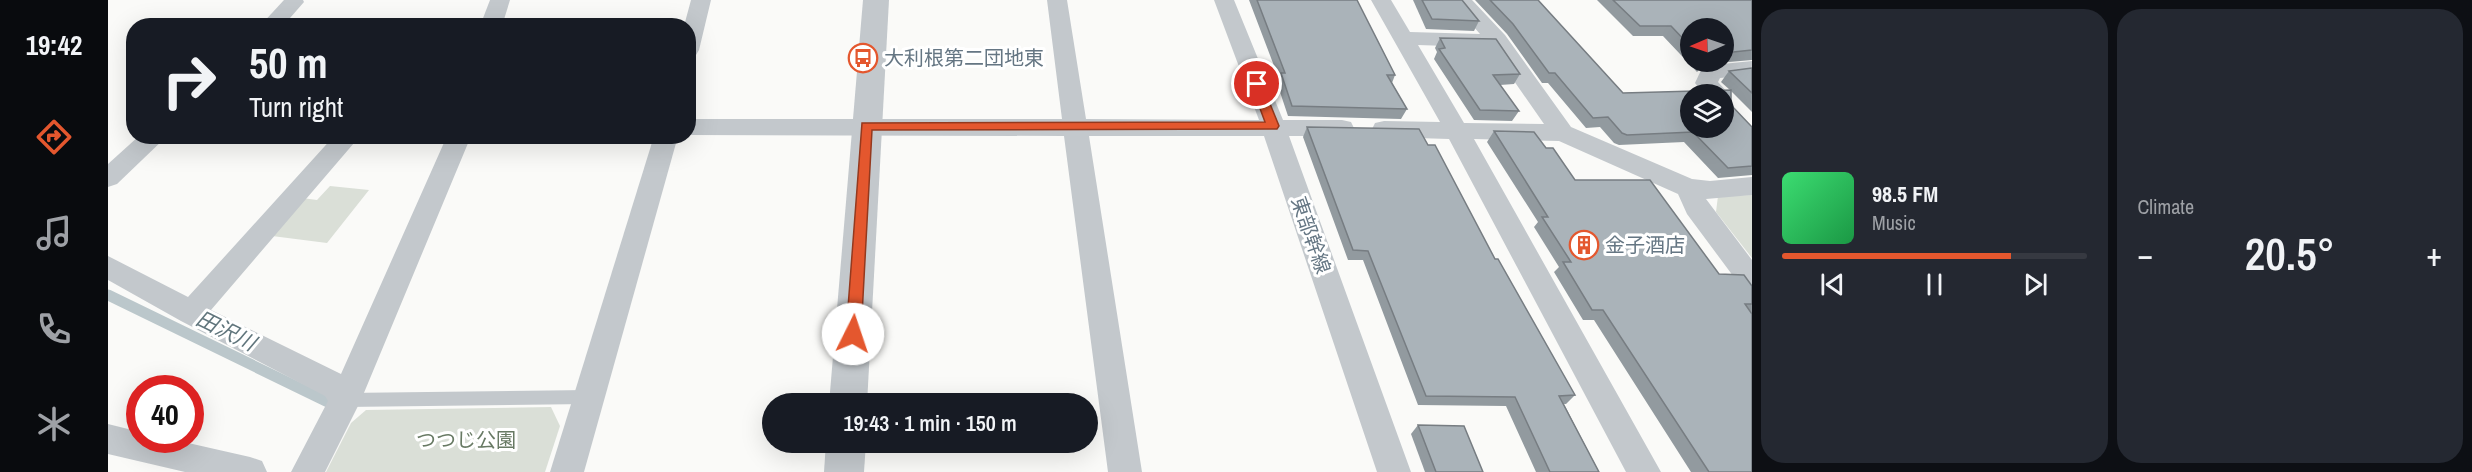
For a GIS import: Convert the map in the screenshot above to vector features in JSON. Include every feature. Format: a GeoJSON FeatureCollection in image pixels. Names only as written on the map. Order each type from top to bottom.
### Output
{"type":"FeatureCollection","features":[{"type":"Feature","properties":{"kind":"street"},"geometry":{"type":"LineString","coordinates":[[494,18],[500,0]]}},
{"type":"Feature","properties":{"kind":"street"},"geometry":{"type":"LineString","coordinates":[[696,19],[701,0]]}},
{"type":"Feature","properties":{"kind":"street"},"geometry":{"type":"LineString","coordinates":[[850,393],[876,0]]}},
{"type":"Feature","properties":{"kind":"street"},"geometry":{"type":"LineString","coordinates":[[1057,0],[1125,472]]}},
{"type":"Feature","properties":{"kind":"street","name":"東部幹線"},"geometry":{"type":"LineString","coordinates":[[1224,0],[1273,126],[1394,472]]}},
{"type":"Feature","properties":{"kind":"street"},"geometry":{"type":"LineString","coordinates":[[1381,0],[1644,472]]}},
{"type":"Feature","properties":{"kind":"street"},"geometry":{"type":"LineString","coordinates":[[278,18],[294,2]]}},
{"type":"Feature","properties":{"kind":"street"},"geometry":{"type":"LineString","coordinates":[[1463,3],[1497,40],[1562,133]]}},
{"type":"Feature","properties":{"kind":"street"},"geometry":{"type":"LineString","coordinates":[[1404,38],[1497,40]]}},
{"type":"Feature","properties":{"kind":"street"},"geometry":{"type":"LineString","coordinates":[[1707,84],[1710,71],[1752,68]]}},
{"type":"Feature","properties":{"kind":"street"},"geometry":{"type":"LineString","coordinates":[[696,127],[1273,126],[1562,133],[1689,188],[1710,190],[1752,186]]}},
{"type":"Feature","properties":{"kind":"street"},"geometry":{"type":"LineString","coordinates":[[108,178],[146,144]]}},
{"type":"Feature","properties":{"kind":"street"},"geometry":{"type":"LineString","coordinates":[[191,313],[341,144]]}},
{"type":"Feature","properties":{"kind":"street"},"geometry":{"type":"LineString","coordinates":[[308,472],[345,400],[456,144]]}},
{"type":"Feature","properties":{"kind":"street"},"geometry":{"type":"LineString","coordinates":[[567,472],[664,144]]}},
{"type":"Feature","properties":{"kind":"street"},"geometry":{"type":"LineString","coordinates":[[1689,188],[1696,207],[1752,280]]}},
{"type":"Feature","properties":{"kind":"street"},"geometry":{"type":"LineString","coordinates":[[108,267],[191,313],[336,387],[345,400]]}},
{"type":"Feature","properties":{"kind":"street"},"geometry":{"type":"LineString","coordinates":[[108,439],[250,472]]}},
{"type":"Feature","properties":{"kind":"street"},"geometry":{"type":"LineString","coordinates":[[844,472],[845,453]]}},
{"type":"Feature","properties":{"kind":"lane"},"geometry":{"type":"LineString","coordinates":[[345,400],[588,398]]}},
{"type":"Feature","properties":{"kind":"green space"},"geometry":{"type":"Polygon","coordinates":[[[330,186],[369,190],[327,243],[272,236],[302,198],[317,200],[330,186]]]}},
{"type":"Feature","properties":{"kind":"green space"},"geometry":{"type":"Polygon","coordinates":[[[1752,195],[1752,258],[1716,212],[1718,196],[1752,195]]]}},
{"type":"Feature","properties":{"kind":"green space","name":"つつじ公園"},"geometry":{"type":"Polygon","coordinates":[[[551,407],[560,426],[545,472],[326,472],[351,423],[366,410],[551,407]]]}},
{"type":"Feature","properties":{"kind":"building"},"geometry":{"type":"Polygon","coordinates":[[[1257,0],[1357,0],[1395,75],[1387,75],[1407,109],[1292,106],[1281,73],[1285,73],[1257,0]]]}},
{"type":"Feature","properties":{"kind":"building"},"geometry":{"type":"Polygon","coordinates":[[[1422,0],[1462,0],[1479,21],[1432,19],[1422,0]]]}},
{"type":"Feature","properties":{"kind":"building"},"geometry":{"type":"Polygon","coordinates":[[[1490,0],[1538,0],[1623,93],[1680,91],[1680,133],[1627,135],[1622,133],[1608,117],[1593,118],[1555,73],[1549,73],[1513,24],[1490,0]]]}},
{"type":"Feature","properties":{"kind":"building"},"geometry":{"type":"Polygon","coordinates":[[[1613,0],[1752,0],[1752,50],[1734,52],[1734,18],[1680,18],[1680,35],[1671,26],[1640,26],[1613,0]]]}},
{"type":"Feature","properties":{"kind":"building"},"geometry":{"type":"Polygon","coordinates":[[[1440,38],[1496,39],[1520,74],[1493,75],[1519,111],[1480,110],[1439,49],[1445,48],[1440,38]]]}},
{"type":"Feature","properties":{"kind":"building"},"geometry":{"type":"Polygon","coordinates":[[[1752,68],[1752,93],[1730,72],[1752,68]]]}},
{"type":"Feature","properties":{"kind":"building"},"geometry":{"type":"Polygon","coordinates":[[[1734,108],[1752,127],[1752,166],[1728,168],[1699,138],[1734,138],[1734,108]]]}},
{"type":"Feature","properties":{"kind":"building"},"geometry":{"type":"Polygon","coordinates":[[[1307,127],[1419,129],[1428,145],[1435,145],[1495,259],[1498,259],[1575,395],[1559,396],[1599,472],[1550,472],[1515,397],[1426,396],[1368,251],[1353,250],[1307,127]]]}},
{"type":"Feature","properties":{"kind":"building"},"geometry":{"type":"Polygon","coordinates":[[[1494,131],[1534,132],[1546,148],[1553,148],[1575,180],[1650,180],[1719,274],[1744,275],[1752,286],[1752,304],[1745,304],[1752,314],[1752,472],[1709,472],[1603,310],[1592,310],[1563,262],[1571,262],[1542,217],[1548,217],[1494,131]]]}},
{"type":"Feature","properties":{"kind":"building"},"geometry":{"type":"Polygon","coordinates":[[[1418,425],[1464,426],[1483,472],[1436,472],[1418,425]]]}},
{"type":"Feature","properties":{"kind":"waterway","name":"田沢川"},"geometry":{"type":"LineString","coordinates":[[108,295],[328,402]]}},
{"type":"Feature","properties":{"kind":"place","name":"大利根第二団地東"},"geometry":{"type":"Point","coordinates":[863,58]}},
{"type":"Feature","properties":{"kind":"place","name":"金子酒店"},"geometry":{"type":"Point","coordinates":[1584,245]}},
{"type":"Feature","properties":{"kind":"route"},"geometry":{"type":"LineString","coordinates":[[853,334],[867,126],[1273,126],[1257,84]]}}]}
